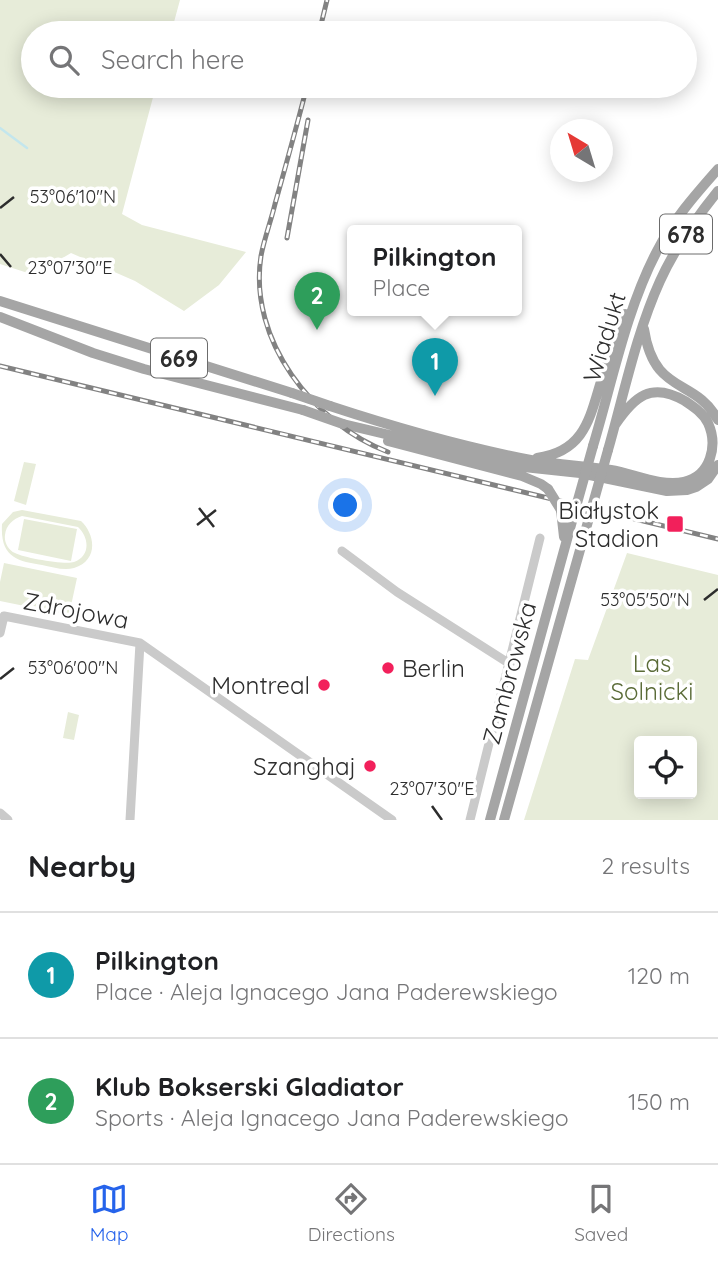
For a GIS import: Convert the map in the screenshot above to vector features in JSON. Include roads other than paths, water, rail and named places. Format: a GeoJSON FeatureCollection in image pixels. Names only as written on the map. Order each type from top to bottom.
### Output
{"type":"FeatureCollection","features":[{"type":"Feature","properties":{"kind":"main road","name":"Wiadukt"},"geometry":{"type":"LineString","coordinates":[[569,536],[643,281],[656,252],[675,221],[718,169]]}},
{"type":"Feature","properties":{"kind":"main road","name":"Wiadukt"},"geometry":{"type":"LineString","coordinates":[[583,538],[643,326],[667,267],[696,219],[718,191]]}},
{"type":"Feature","properties":{"kind":"main road"},"geometry":{"type":"LineString","coordinates":[[522,458],[545,457],[557,453],[572,444],[584,431],[630,299],[643,281]]}},
{"type":"Feature","properties":{"kind":"main road","name":"669"},"geometry":{"type":"LineString","coordinates":[[0,301],[386,424],[522,458]]}},
{"type":"Feature","properties":{"kind":"main road","name":"669"},"geometry":{"type":"LineString","coordinates":[[0,317],[93,353],[303,410],[343,424]]}},
{"type":"Feature","properties":{"kind":"main road"},"geometry":{"type":"LineString","coordinates":[[643,326],[647,347],[658,369],[708,406],[718,420]]}},
{"type":"Feature","properties":{"kind":"main road"},"geometry":{"type":"LineString","coordinates":[[522,458],[606,469],[675,483],[693,479],[702,472],[713,452],[714,436],[706,418],[668,393],[653,392],[643,395],[628,407],[615,425]]}},
{"type":"Feature","properties":{"kind":"main road"},"geometry":{"type":"LineString","coordinates":[[343,424],[524,467],[580,472],[667,491],[696,487],[708,479],[718,465]]}},
{"type":"Feature","properties":{"kind":"main road"},"geometry":{"type":"LineString","coordinates":[[343,424],[377,438],[522,476],[541,484],[548,489],[561,510],[564,536],[561,561]]}},
{"type":"Feature","properties":{"kind":"main road","name":"Zambrowska"},"geometry":{"type":"LineString","coordinates":[[490,820],[569,536]]}},
{"type":"Feature","properties":{"kind":"main road","name":"Zambrowska"},"geometry":{"type":"LineString","coordinates":[[504,820],[583,538]]}},
{"type":"Feature","properties":{"kind":"street","name":"Zambrowska"},"geometry":{"type":"LineString","coordinates":[[470,820],[540,538]]}},
{"type":"Feature","properties":{"kind":"street","name":"Zambrowska"},"geometry":{"type":"LineString","coordinates":[[342,551],[397,592],[510,664]]}},
{"type":"Feature","properties":{"kind":"street","name":"Zdrojowa"},"geometry":{"type":"LineString","coordinates":[[0,633],[2,616],[140,643]]}},
{"type":"Feature","properties":{"kind":"street"},"geometry":{"type":"LineString","coordinates":[[130,820],[140,643]]}},
{"type":"Feature","properties":{"kind":"street"},"geometry":{"type":"LineString","coordinates":[[140,643],[392,820]]}},
{"type":"Feature","properties":{"kind":"street"},"geometry":{"type":"LineString","coordinates":[[0,813],[8,820]]}},
{"type":"Feature","properties":{"kind":"waterway"},"geometry":{"type":"LineString","coordinates":[[0,128],[27,148]]}},
{"type":"Feature","properties":{"kind":"railway"},"geometry":{"type":"LineString","coordinates":[[322,21],[327,0]]}},
{"type":"Feature","properties":{"kind":"railway"},"geometry":{"type":"LineString","coordinates":[[304,98],[261,256],[260,287],[265,318],[276,347],[292,375],[311,399],[360,439],[388,452]]}},
{"type":"Feature","properties":{"kind":"railway"},"geometry":{"type":"LineString","coordinates":[[287,238],[308,120]]}},
{"type":"Feature","properties":{"kind":"railway"},"geometry":{"type":"LineString","coordinates":[[0,366],[718,539]]}},
{"type":"Feature","properties":{"kind":"place","name":"Klub Bokserski Gladiator"},"geometry":{"type":"Point","coordinates":[317,330]}},
{"type":"Feature","properties":{"kind":"place","name":"Pilkington"},"geometry":{"type":"Point","coordinates":[435,396]}},
{"type":"Feature","properties":{"kind":"place","name":"Białystok Stadion"},"geometry":{"type":"Point","coordinates":[675,524]}},
{"type":"Feature","properties":{"kind":"place","name":"Berlin"},"geometry":{"type":"Point","coordinates":[388,668]}},
{"type":"Feature","properties":{"kind":"place","name":"Montreal"},"geometry":{"type":"Point","coordinates":[324,685]}},
{"type":"Feature","properties":{"kind":"place","name":"Szanghaj"},"geometry":{"type":"Point","coordinates":[370,766]}},
{"type":"Feature","properties":{"kind":"park label","name":"Las Solnicki"},"geometry":{"type":"Point","coordinates":[652,677]}}]}
